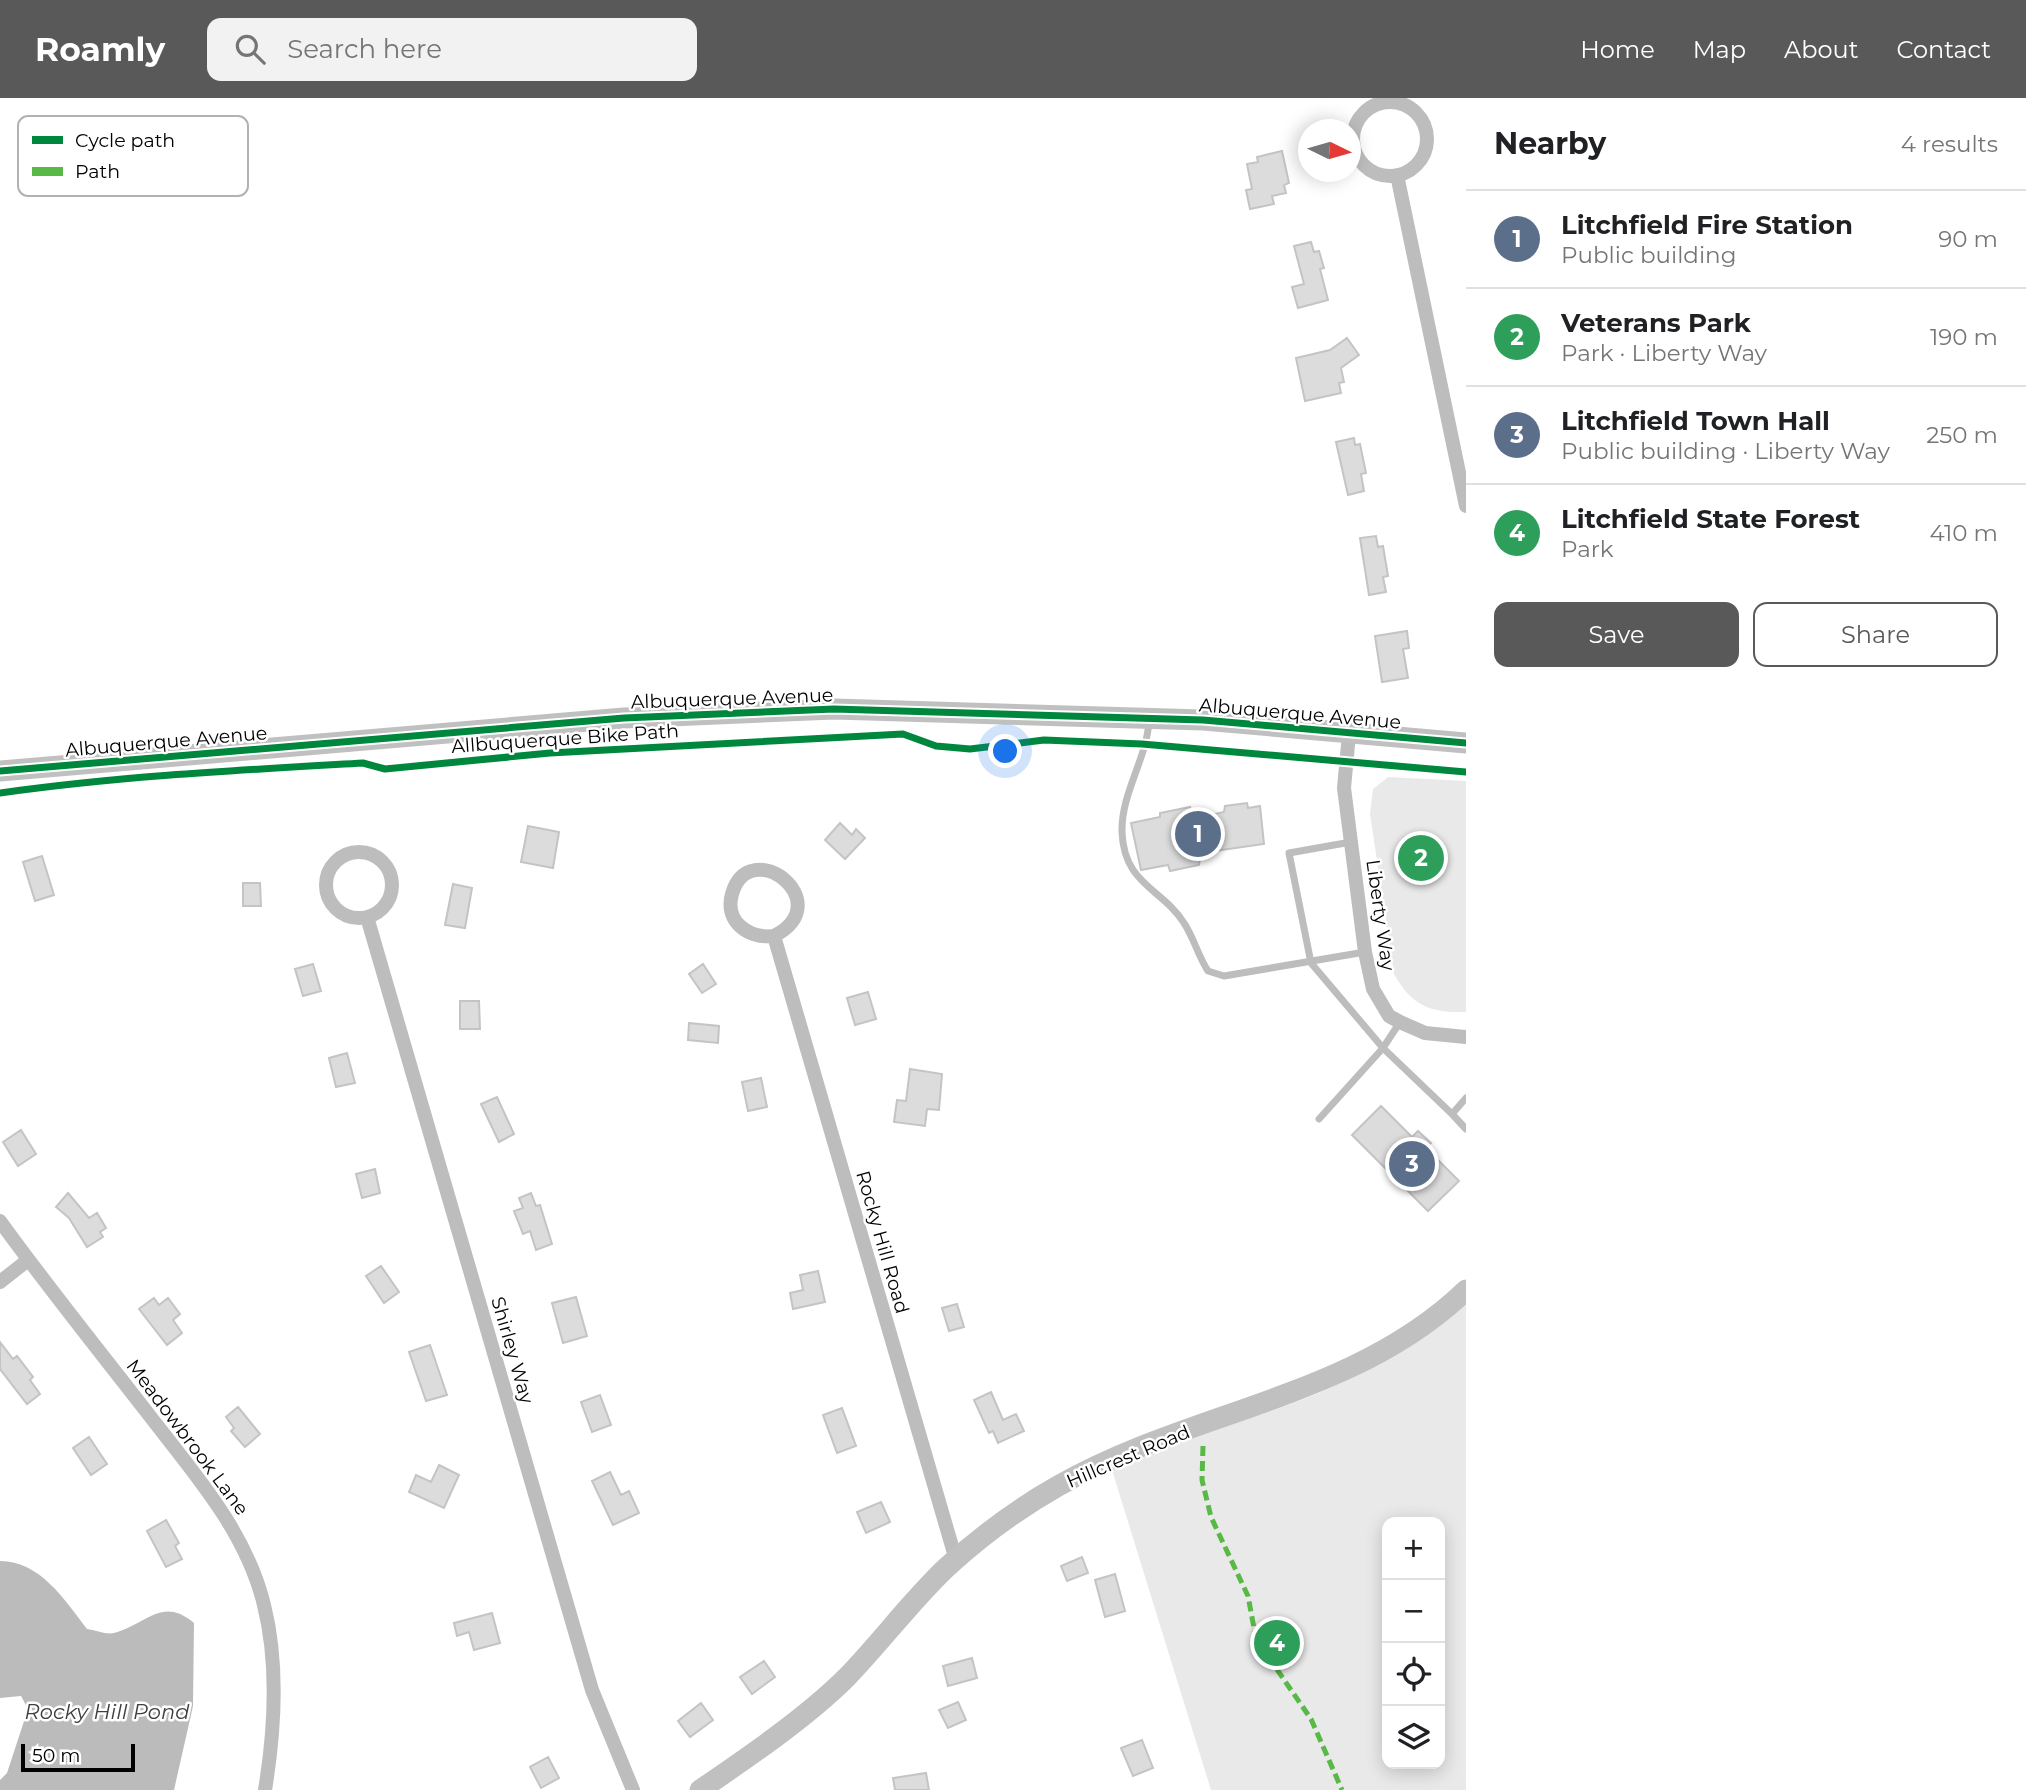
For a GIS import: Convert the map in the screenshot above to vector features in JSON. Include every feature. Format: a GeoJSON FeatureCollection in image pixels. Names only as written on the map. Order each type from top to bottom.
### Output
{"type":"FeatureCollection","features":[{"type":"Feature","properties":{"kind":"street"},"geometry":{"type":"LineString","coordinates":[[1384,103],[1399,103],[1413,110],[1423,121],[1427,136],[1425,151],[1417,164],[1397,175],[1380,174],[1366,166],[1354,145],[1358,120],[1369,108],[1384,103]]}},
{"type":"Feature","properties":{"kind":"street"},"geometry":{"type":"LineString","coordinates":[[1397,175],[1466,506]]}},
{"type":"Feature","properties":{"kind":"street","name":"Albuquerque Avenue"},"geometry":{"type":"LineString","coordinates":[[0,771],[624,718],[834,709],[1203,720],[1466,743]]}},
{"type":"Feature","properties":{"kind":"street","name":"Liberty Way"},"geometry":{"type":"LineString","coordinates":[[1349,734],[1344,788],[1365,952],[1380,1004],[1400,1022],[1425,1033],[1466,1037]]}},
{"type":"Feature","properties":{"kind":"street"},"geometry":{"type":"LineString","coordinates":[[368,853],[385,865],[390,874],[390,896],[377,913],[367,917],[346,915],[330,901],[326,879],[330,869],[346,854],[368,853]]}},
{"type":"Feature","properties":{"kind":"street"},"geometry":{"type":"LineString","coordinates":[[760,870],[781,875],[795,891],[797,902],[791,923],[774,936],[763,937],[742,929],[731,911],[734,889],[749,874],[760,870]]}},
{"type":"Feature","properties":{"kind":"street","name":"Shirley Way"},"geometry":{"type":"LineString","coordinates":[[367,917],[592,1690],[633,1790]]}},
{"type":"Feature","properties":{"kind":"street","name":"Rocky Hill Road"},"geometry":{"type":"LineString","coordinates":[[774,936],[956,1560]]}},
{"type":"Feature","properties":{"kind":"street","name":"Meadowbrook Lane"},"geometry":{"type":"LineString","coordinates":[[0,1222],[209,1493],[243,1549],[264,1605],[274,1673],[272,1748],[265,1790]]}},
{"type":"Feature","properties":{"kind":"street"},"geometry":{"type":"LineString","coordinates":[[0,1282],[28,1260]]}},
{"type":"Feature","properties":{"kind":"street","name":"Hillcrest Road"},"geometry":{"type":"LineString","coordinates":[[700,1790],[845,1678],[956,1560],[1010,1517],[1057,1486],[1138,1449],[1287,1395],[1373,1357],[1409,1337],[1466,1290]]}},
{"type":"Feature","properties":{"kind":"lane"},"geometry":{"type":"LineString","coordinates":[[1149,718],[1147,744],[1128,802],[1122,832],[1132,872],[1183,921],[1208,971],[1224,976],[1365,952]]}},
{"type":"Feature","properties":{"kind":"lane"},"geometry":{"type":"LineString","coordinates":[[1352,842],[1289,853],[1311,962],[1382,1048],[1466,1129]]}},
{"type":"Feature","properties":{"kind":"lane"},"geometry":{"type":"LineString","coordinates":[[1319,1119],[1382,1048],[1400,1022]]}},
{"type":"Feature","properties":{"kind":"lane"},"geometry":{"type":"LineString","coordinates":[[1452,1114],[1466,1098]]}},
{"type":"Feature","properties":{"kind":"shaded area"},"geometry":{"type":"Polygon","coordinates":[[[1388,777],[1466,781],[1466,1012],[1442,1011],[1423,1005],[1408,994],[1394,974],[1370,814],[1373,789],[1388,777]]]}},
{"type":"Feature","properties":{"kind":"shaded area"},"geometry":{"type":"Polygon","coordinates":[[[1466,1299],[1466,1790],[1211,1790],[1112,1470],[1166,1446],[1278,1409],[1332,1387],[1385,1357],[1466,1299]]]}},
{"type":"Feature","properties":{"kind":"water","name":"Rocky Hill Pond"},"geometry":{"type":"Polygon","coordinates":[[[0,1561],[14,1563],[39,1575],[60,1595],[87,1629],[114,1633],[163,1612],[183,1615],[194,1623],[193,1706],[174,1790],[0,1790],[0,1780],[7,1773],[28,1709],[21,1696],[0,1698],[0,1561]]]}},
{"type":"Feature","properties":{"kind":"building"},"geometry":{"type":"Polygon","coordinates":[[[1282,151],[1289,183],[1284,185],[1286,193],[1272,196],[1274,204],[1250,209],[1246,190],[1252,189],[1247,164],[1258,162],[1257,157],[1282,151]]]}},
{"type":"Feature","properties":{"kind":"building"},"geometry":{"type":"Polygon","coordinates":[[[1311,242],[1314,252],[1319,251],[1324,268],[1320,269],[1328,300],[1298,308],[1292,287],[1304,284],[1294,246],[1311,242]]]}},
{"type":"Feature","properties":{"kind":"building"},"geometry":{"type":"Polygon","coordinates":[[[1347,338],[1359,355],[1341,368],[1344,382],[1339,383],[1341,393],[1305,401],[1296,358],[1330,350],[1347,338]]]}},
{"type":"Feature","properties":{"kind":"building"},"geometry":{"type":"Polygon","coordinates":[[[1354,438],[1355,445],[1360,444],[1366,473],[1361,474],[1364,491],[1348,495],[1336,442],[1354,438]]]}},
{"type":"Feature","properties":{"kind":"building"},"geometry":{"type":"Polygon","coordinates":[[[1376,536],[1378,547],[1383,546],[1388,576],[1383,577],[1386,592],[1369,595],[1360,538],[1376,536]]]}},
{"type":"Feature","properties":{"kind":"building"},"geometry":{"type":"Polygon","coordinates":[[[1407,631],[1409,648],[1403,649],[1408,678],[1382,682],[1375,636],[1407,631]]]}},
{"type":"Feature","properties":{"kind":"building"},"geometry":{"type":"Polygon","coordinates":[[[1247,803],[1248,808],[1260,806],[1264,844],[1201,853],[1199,865],[1170,871],[1168,865],[1141,870],[1131,823],[1190,807],[1194,819],[1224,812],[1225,806],[1247,803]]]}},
{"type":"Feature","properties":{"kind":"building"},"geometry":{"type":"Polygon","coordinates":[[[840,823],[852,835],[856,829],[865,838],[845,859],[825,840],[840,823]]]}},
{"type":"Feature","properties":{"kind":"building"},"geometry":{"type":"Polygon","coordinates":[[[528,826],[559,832],[553,868],[521,862],[528,826]]]}},
{"type":"Feature","properties":{"kind":"building"},"geometry":{"type":"Polygon","coordinates":[[[42,856],[54,895],[35,901],[23,862],[42,856]]]}},
{"type":"Feature","properties":{"kind":"building"},"geometry":{"type":"Polygon","coordinates":[[[243,883],[260,883],[261,906],[243,906],[243,883]]]}},
{"type":"Feature","properties":{"kind":"building"},"geometry":{"type":"Polygon","coordinates":[[[453,884],[472,888],[465,928],[445,925],[453,884]]]}},
{"type":"Feature","properties":{"kind":"building"},"geometry":{"type":"Polygon","coordinates":[[[313,964],[321,991],[303,996],[295,969],[313,964]]]}},
{"type":"Feature","properties":{"kind":"building"},"geometry":{"type":"Polygon","coordinates":[[[703,964],[716,984],[702,993],[689,974],[703,964]]]}},
{"type":"Feature","properties":{"kind":"building"},"geometry":{"type":"Polygon","coordinates":[[[868,992],[876,1019],[855,1025],[847,998],[868,992]]]}},
{"type":"Feature","properties":{"kind":"building"},"geometry":{"type":"Polygon","coordinates":[[[460,1001],[479,1001],[480,1029],[460,1029],[460,1001]]]}},
{"type":"Feature","properties":{"kind":"building"},"geometry":{"type":"Polygon","coordinates":[[[689,1023],[719,1026],[718,1043],[688,1040],[689,1023]]]}},
{"type":"Feature","properties":{"kind":"building"},"geometry":{"type":"Polygon","coordinates":[[[347,1053],[355,1083],[336,1087],[329,1058],[347,1053]]]}},
{"type":"Feature","properties":{"kind":"building"},"geometry":{"type":"Polygon","coordinates":[[[910,1069],[942,1074],[939,1110],[927,1109],[925,1126],[894,1122],[897,1100],[906,1101],[910,1069]]]}},
{"type":"Feature","properties":{"kind":"building"},"geometry":{"type":"Polygon","coordinates":[[[761,1078],[767,1107],[748,1111],[742,1082],[761,1078]]]}},
{"type":"Feature","properties":{"kind":"building"},"geometry":{"type":"Polygon","coordinates":[[[497,1097],[514,1134],[499,1142],[481,1104],[497,1097]]]}},
{"type":"Feature","properties":{"kind":"building"},"geometry":{"type":"Polygon","coordinates":[[[1381,1106],[1412,1137],[1418,1131],[1431,1143],[1426,1148],[1459,1181],[1428,1211],[1352,1135],[1381,1106]]]}},
{"type":"Feature","properties":{"kind":"building"},"geometry":{"type":"Polygon","coordinates":[[[21,1130],[36,1154],[18,1166],[3,1142],[21,1130]]]}},
{"type":"Feature","properties":{"kind":"building"},"geometry":{"type":"Polygon","coordinates":[[[375,1169],[380,1193],[362,1198],[356,1174],[375,1169]]]}},
{"type":"Feature","properties":{"kind":"building"},"geometry":{"type":"Polygon","coordinates":[[[68,1193],[89,1218],[97,1213],[106,1228],[100,1232],[103,1237],[87,1247],[69,1218],[56,1207],[68,1193]]]}},
{"type":"Feature","properties":{"kind":"building"},"geometry":{"type":"Polygon","coordinates":[[[531,1193],[536,1206],[540,1205],[552,1244],[536,1250],[530,1231],[523,1234],[514,1211],[523,1208],[519,1198],[531,1193]]]}},
{"type":"Feature","properties":{"kind":"building"},"geometry":{"type":"Polygon","coordinates":[[[381,1266],[399,1292],[384,1303],[366,1276],[381,1266]]]}},
{"type":"Feature","properties":{"kind":"building"},"geometry":{"type":"Polygon","coordinates":[[[818,1271],[825,1302],[793,1309],[790,1293],[803,1290],[800,1275],[818,1271]]]}},
{"type":"Feature","properties":{"kind":"building"},"geometry":{"type":"Polygon","coordinates":[[[576,1297],[587,1336],[563,1343],[552,1303],[576,1297]]]}},
{"type":"Feature","properties":{"kind":"building"},"geometry":{"type":"Polygon","coordinates":[[[154,1298],[159,1305],[168,1298],[180,1314],[173,1320],[182,1333],[167,1345],[139,1309],[154,1298]]]}},
{"type":"Feature","properties":{"kind":"building"},"geometry":{"type":"Polygon","coordinates":[[[957,1304],[964,1327],[949,1331],[942,1308],[957,1304]]]}},
{"type":"Feature","properties":{"kind":"building"},"geometry":{"type":"Polygon","coordinates":[[[0,1342],[13,1359],[17,1356],[33,1377],[30,1380],[40,1394],[27,1404],[0,1369],[0,1342]]]}},
{"type":"Feature","properties":{"kind":"building"},"geometry":{"type":"Polygon","coordinates":[[[430,1345],[447,1395],[426,1401],[409,1352],[430,1345]]]}},
{"type":"Feature","properties":{"kind":"building"},"geometry":{"type":"Polygon","coordinates":[[[991,1392],[1003,1420],[1016,1414],[1024,1431],[998,1443],[993,1431],[989,1433],[974,1400],[991,1392]]]}},
{"type":"Feature","properties":{"kind":"building"},"geometry":{"type":"Polygon","coordinates":[[[600,1395],[611,1425],[592,1432],[581,1402],[600,1395]]]}},
{"type":"Feature","properties":{"kind":"building"},"geometry":{"type":"Polygon","coordinates":[[[238,1407],[260,1434],[245,1447],[231,1431],[234,1428],[226,1417],[238,1407]]]}},
{"type":"Feature","properties":{"kind":"building"},"geometry":{"type":"Polygon","coordinates":[[[842,1408],[856,1446],[837,1453],[823,1415],[842,1408]]]}},
{"type":"Feature","properties":{"kind":"building"},"geometry":{"type":"Polygon","coordinates":[[[89,1437],[107,1464],[91,1475],[73,1448],[89,1437]]]}},
{"type":"Feature","properties":{"kind":"building"},"geometry":{"type":"Polygon","coordinates":[[[439,1465],[459,1475],[444,1508],[409,1492],[416,1475],[431,1482],[439,1465]]]}},
{"type":"Feature","properties":{"kind":"building"},"geometry":{"type":"Polygon","coordinates":[[[610,1472],[621,1495],[629,1491],[639,1513],[613,1525],[592,1481],[610,1472]]]}},
{"type":"Feature","properties":{"kind":"building"},"geometry":{"type":"Polygon","coordinates":[[[881,1502],[890,1522],[866,1533],[857,1512],[881,1502]]]}},
{"type":"Feature","properties":{"kind":"building"},"geometry":{"type":"Polygon","coordinates":[[[166,1520],[179,1543],[175,1546],[182,1559],[166,1567],[147,1531],[166,1520]]]}},
{"type":"Feature","properties":{"kind":"building"},"geometry":{"type":"Polygon","coordinates":[[[1082,1557],[1088,1573],[1067,1581],[1061,1566],[1082,1557]]]}},
{"type":"Feature","properties":{"kind":"building"},"geometry":{"type":"Polygon","coordinates":[[[1115,1574],[1125,1611],[1105,1617],[1095,1580],[1115,1574]]]}},
{"type":"Feature","properties":{"kind":"building"},"geometry":{"type":"Polygon","coordinates":[[[492,1613],[500,1643],[474,1650],[469,1632],[457,1636],[454,1623],[492,1613]]]}},
{"type":"Feature","properties":{"kind":"building"},"geometry":{"type":"Polygon","coordinates":[[[972,1658],[977,1678],[948,1686],[943,1666],[972,1658]]]}},
{"type":"Feature","properties":{"kind":"building"},"geometry":{"type":"Polygon","coordinates":[[[764,1661],[775,1677],[752,1694],[740,1677],[764,1661]]]}},
{"type":"Feature","properties":{"kind":"building"},"geometry":{"type":"Polygon","coordinates":[[[958,1702],[966,1720],[948,1728],[939,1710],[958,1702]]]}},
{"type":"Feature","properties":{"kind":"building"},"geometry":{"type":"Polygon","coordinates":[[[701,1703],[713,1720],[690,1737],[678,1721],[701,1703]]]}},
{"type":"Feature","properties":{"kind":"building"},"geometry":{"type":"Polygon","coordinates":[[[1142,1740],[1153,1768],[1133,1776],[1121,1748],[1142,1740]]]}},
{"type":"Feature","properties":{"kind":"building"},"geometry":{"type":"Polygon","coordinates":[[[548,1757],[559,1778],[541,1788],[530,1767],[548,1757]]]}},
{"type":"Feature","properties":{"kind":"building"},"geometry":{"type":"Polygon","coordinates":[[[926,1773],[929,1790],[895,1790],[893,1778],[926,1773]]]}},
{"type":"Feature","properties":{"kind":"marked path"},"geometry":{"type":"LineString","coordinates":[[1203,1446],[1202,1480],[1211,1517],[1248,1596],[1256,1639],[1311,1719],[1342,1790]]}},
{"type":"Feature","properties":{"kind":"cycle path","name":"Allbuquerque Bike Path"},"geometry":{"type":"LineString","coordinates":[[0,771],[624,718],[834,709],[1203,720],[1466,743]]}},
{"type":"Feature","properties":{"kind":"cycle path","name":"Allbuquerque Bike Path"},"geometry":{"type":"LineString","coordinates":[[0,793],[91,782],[226,771],[363,763],[385,769],[550,753],[903,734],[936,746],[970,749],[1044,740],[1142,744],[1466,772]]}},
{"type":"Feature","properties":{"kind":"place","name":"Litchfield Fire Station"},"geometry":{"type":"Point","coordinates":[1198,834]}},
{"type":"Feature","properties":{"kind":"place","name":"Veterans Park"},"geometry":{"type":"Point","coordinates":[1421,858]}},
{"type":"Feature","properties":{"kind":"place","name":"Litchfield Town Hall"},"geometry":{"type":"Point","coordinates":[1412,1164]}},
{"type":"Feature","properties":{"kind":"place","name":"Litchfield State Forest"},"geometry":{"type":"Point","coordinates":[1277,1643]}}]}
